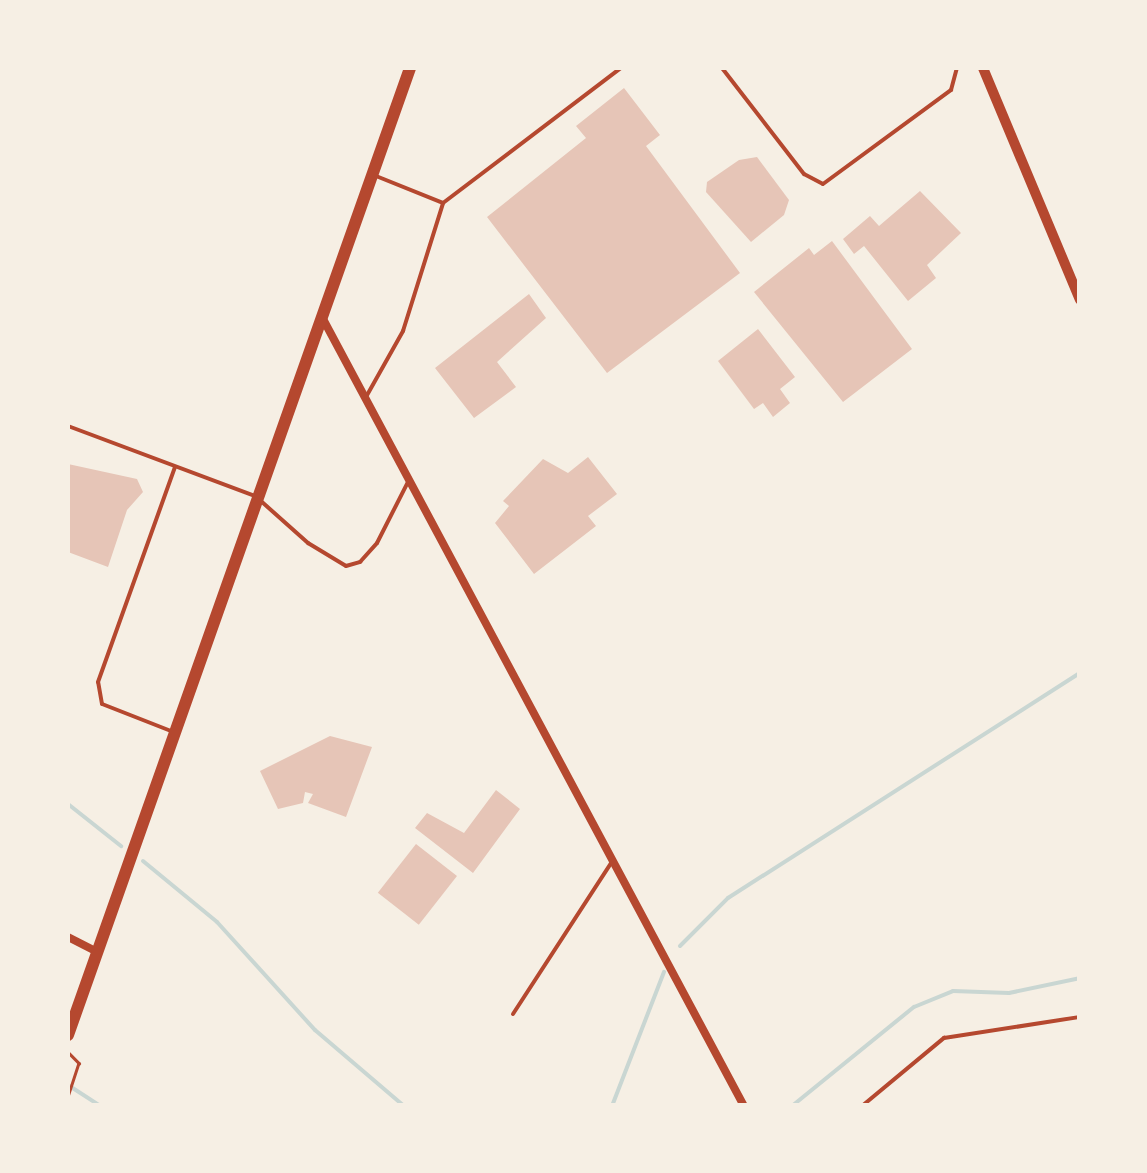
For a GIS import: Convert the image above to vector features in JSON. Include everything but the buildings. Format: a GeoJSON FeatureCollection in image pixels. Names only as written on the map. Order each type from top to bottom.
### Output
{"type":"FeatureCollection","features":[{"type":"Feature","properties":{"kind":"main road"},"geometry":{"type":"LineString","coordinates":[[68,1034],[410,68]]}},
{"type":"Feature","properties":{"kind":"street"},"geometry":{"type":"LineString","coordinates":[[983,68],[1080,300]]}},
{"type":"Feature","properties":{"kind":"street"},"geometry":{"type":"LineString","coordinates":[[323,319],[744,1106]]}},
{"type":"Feature","properties":{"kind":"street"},"geometry":{"type":"LineString","coordinates":[[68,937],[97,952]]}},
{"type":"Feature","properties":{"kind":"lane"},"geometry":{"type":"LineString","coordinates":[[365,398],[402,332],[443,203],[620,68]]}},
{"type":"Feature","properties":{"kind":"lane"},"geometry":{"type":"LineString","coordinates":[[722,68],[804,174],[823,184],[951,90],[958,68]]}},
{"type":"Feature","properties":{"kind":"lane"},"geometry":{"type":"LineString","coordinates":[[372,175],[443,203]]}},
{"type":"Feature","properties":{"kind":"lane"},"geometry":{"type":"LineString","coordinates":[[68,426],[257,498],[308,543],[346,566],[360,562],[377,543],[409,480]]}},
{"type":"Feature","properties":{"kind":"lane"},"geometry":{"type":"LineString","coordinates":[[175,732],[102,704],[98,682],[176,465]]}},
{"type":"Feature","properties":{"kind":"lane"},"geometry":{"type":"LineString","coordinates":[[513,1014],[613,860]]}},
{"type":"Feature","properties":{"kind":"lane"},"geometry":{"type":"LineString","coordinates":[[862,1106],[931,1045],[956,1032],[1008,1032],[1080,1016]]}},
{"type":"Feature","properties":{"kind":"path"},"geometry":{"type":"LineString","coordinates":[[68,1052],[78,1068],[68,1098]]}},
{"type":"Feature","properties":{"kind":"waterway"},"geometry":{"type":"LineString","coordinates":[[680,946],[728,898],[1080,673]]}},
{"type":"Feature","properties":{"kind":"waterway"},"geometry":{"type":"LineString","coordinates":[[68,804],[121,846]]}},
{"type":"Feature","properties":{"kind":"waterway"},"geometry":{"type":"LineString","coordinates":[[143,861],[217,922],[315,1030],[404,1106]]}},
{"type":"Feature","properties":{"kind":"waterway"},"geometry":{"type":"LineString","coordinates":[[612,1106],[664,972]]}},
{"type":"Feature","properties":{"kind":"waterway"},"geometry":{"type":"LineString","coordinates":[[792,1106],[914,1007],[953,991],[1009,993],[1080,978]]}},
{"type":"Feature","properties":{"kind":"waterway"},"geometry":{"type":"LineString","coordinates":[[68,1085],[100,1106]]}}]}
